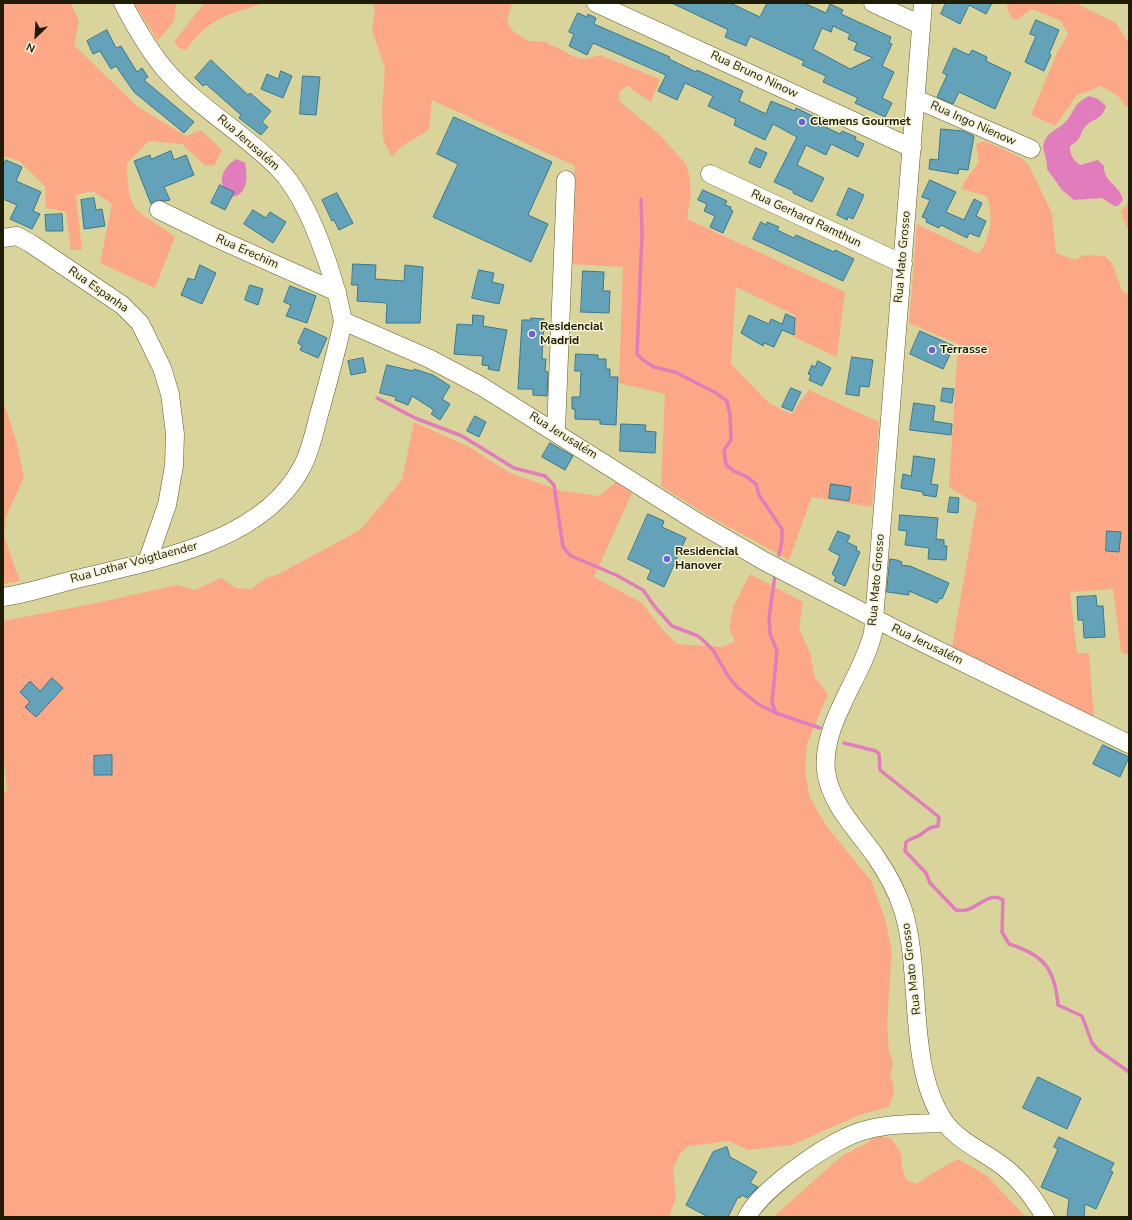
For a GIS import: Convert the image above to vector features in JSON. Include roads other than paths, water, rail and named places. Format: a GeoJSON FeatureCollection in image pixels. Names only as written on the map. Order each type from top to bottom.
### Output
{"type":"FeatureCollection","features":[{"type":"Feature","properties":{"kind":"street","name":"Rua Jerusalém"},"geometry":{"type":"LineString","coordinates":[[123,3],[138,32],[169,74],[280,170],[305,209],[315,230],[337,292],[343,321],[458,373],[556,431],[726,540],[874,618],[1129,744]]}},
{"type":"Feature","properties":{"kind":"street","name":"Rua Bruno Ninow"},"geometry":{"type":"LineString","coordinates":[[596,3],[912,148]]}},
{"type":"Feature","properties":{"kind":"street"},"geometry":{"type":"LineString","coordinates":[[873,3],[921,25]]}},
{"type":"Feature","properties":{"kind":"street","name":"Rua Mato Grosso"},"geometry":{"type":"LineString","coordinates":[[923,3],[874,618],[870,645],[833,728],[826,753],[826,771],[830,790],[887,875],[903,908],[910,941],[923,1065],[930,1091],[945,1123]]}},
{"type":"Feature","properties":{"kind":"street","name":"Rua Ingo Nienow"},"geometry":{"type":"LineString","coordinates":[[916,99],[1030,149]]}},
{"type":"Feature","properties":{"kind":"street","name":"Rua Gerhard Ramthun"},"geometry":{"type":"LineString","coordinates":[[710,174],[903,264]]}},
{"type":"Feature","properties":{"kind":"street"},"geometry":{"type":"LineString","coordinates":[[556,431],[566,180]]}},
{"type":"Feature","properties":{"kind":"street","name":"Rua Erechim"},"geometry":{"type":"LineString","coordinates":[[159,210],[214,237],[337,292]]}},
{"type":"Feature","properties":{"kind":"street","name":"Rua Espanha"},"geometry":{"type":"LineString","coordinates":[[3,238],[17,236],[30,243],[122,305],[140,323],[152,345],[170,394],[175,434],[174,466],[167,505],[147,562]]}},
{"type":"Feature","properties":{"kind":"street","name":"Rua Lothar Voigtlaender"},"geometry":{"type":"LineString","coordinates":[[3,597],[147,562],[192,549],[226,534],[260,515],[284,493],[302,466],[313,436],[343,321]]}},
{"type":"Feature","properties":{"kind":"street"},"geometry":{"type":"LineString","coordinates":[[747,1217],[764,1196],[793,1170],[855,1133],[881,1127],[945,1123],[968,1142],[1013,1174],[1024,1185],[1045,1217]]}},
{"type":"Feature","properties":{"kind":"waterway"},"geometry":{"type":"LineString","coordinates":[[641,199],[642,234],[637,354],[654,367],[675,372],[716,393],[727,401],[730,415],[731,440],[724,450],[726,465],[756,484],[759,495],[782,529],[782,541],[779,555]]}},
{"type":"Feature","properties":{"kind":"waterway"},"geometry":{"type":"LineString","coordinates":[[377,398],[415,418],[462,436],[514,468],[545,476],[554,485],[563,547],[571,556],[616,575],[643,590],[655,607],[672,626],[698,636],[704,641],[713,650],[728,676],[737,687],[758,704],[776,713],[820,728]]}},
{"type":"Feature","properties":{"kind":"waterway"},"geometry":{"type":"LineString","coordinates":[[775,575],[769,618],[770,634],[777,651],[772,703],[776,713]]}},
{"type":"Feature","properties":{"kind":"waterway"},"geometry":{"type":"LineString","coordinates":[[844,743],[876,751],[879,754],[880,770],[939,817],[938,826],[930,828],[906,842],[905,851],[926,873],[930,883],[956,910],[966,910],[989,898],[994,897],[1003,900],[1002,932],[1009,944],[1031,953],[1046,965],[1054,982],[1058,1005],[1082,1016],[1092,1043],[1098,1050],[1129,1072]]}},
{"type":"Feature","properties":{"kind":"place","name":"Clemens Gourmet"},"geometry":{"type":"Point","coordinates":[802,122]}},
{"type":"Feature","properties":{"kind":"place","name":"Residencial Madrid"},"geometry":{"type":"Point","coordinates":[532,334]}},
{"type":"Feature","properties":{"kind":"place","name":"Terrasse"},"geometry":{"type":"Point","coordinates":[932,350]}},
{"type":"Feature","properties":{"kind":"place","name":"Residencial Hanover"},"geometry":{"type":"Point","coordinates":[667,559]}}]}
